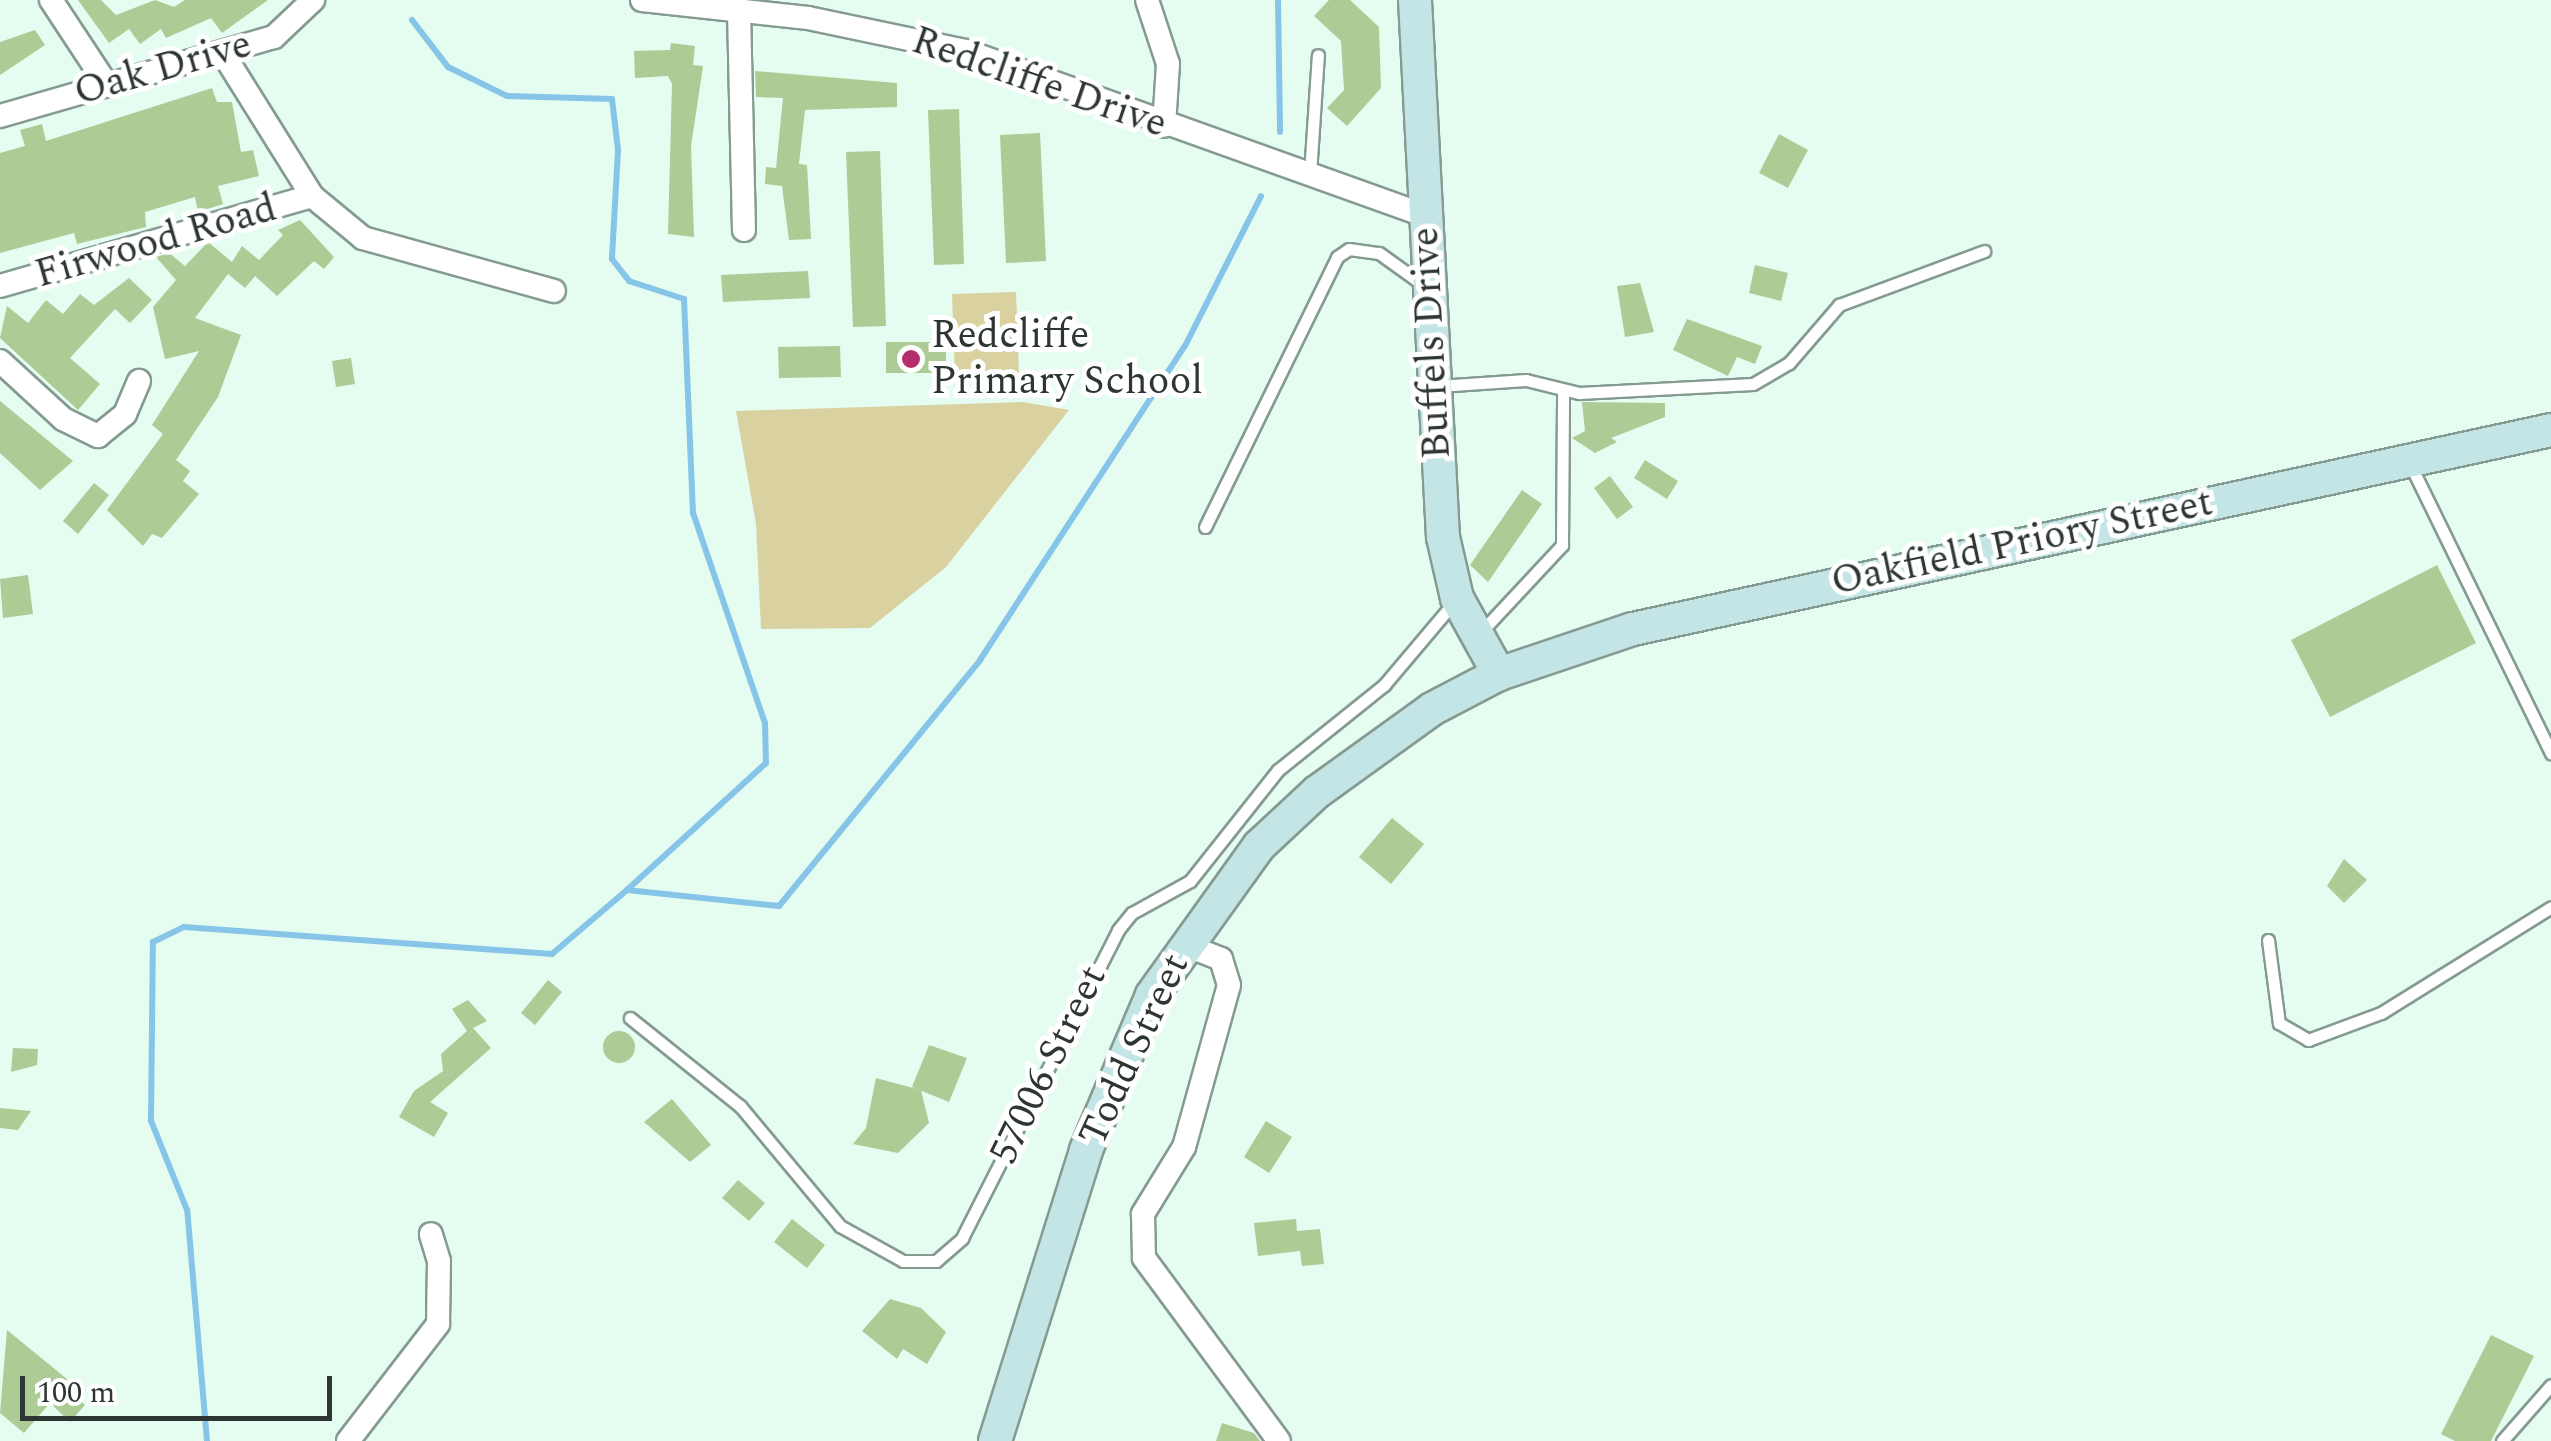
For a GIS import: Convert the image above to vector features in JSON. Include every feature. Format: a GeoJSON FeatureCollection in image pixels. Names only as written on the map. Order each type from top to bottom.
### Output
{"type":"FeatureCollection","features":[{"type":"Feature","properties":{"kind":"street"},"geometry":{"type":"LineString","coordinates":[[51,0],[107,85]]}},
{"type":"Feature","properties":{"kind":"street","name":"Oak Drive"},"geometry":{"type":"LineString","coordinates":[[0,116],[274,37],[313,0]]}},
{"type":"Feature","properties":{"kind":"street","name":"Redcliffe Drive"},"geometry":{"type":"LineString","coordinates":[[642,0],[739,10],[966,51],[1310,179],[1424,214]]}},
{"type":"Feature","properties":{"kind":"street"},"geometry":{"type":"LineString","coordinates":[[1147,0],[1168,64],[1164,126]]}},
{"type":"Feature","properties":{"kind":"street","name":"Buffels Drive"},"geometry":{"type":"LineString","coordinates":[[1416,0],[1443,537],[1458,598],[1499,674]]}},
{"type":"Feature","properties":{"kind":"street"},"geometry":{"type":"LineString","coordinates":[[739,10],[744,230]]}},
{"type":"Feature","properties":{"kind":"street"},"geometry":{"type":"LineString","coordinates":[[224,54],[312,196],[363,238],[554,291]]}},
{"type":"Feature","properties":{"kind":"street","name":"Firwood Road"},"geometry":{"type":"LineString","coordinates":[[0,286],[312,196]]}},
{"type":"Feature","properties":{"kind":"street"},"geometry":{"type":"LineString","coordinates":[[0,361],[63,419],[98,436],[125,414],[139,381]]}},
{"type":"Feature","properties":{"kind":"street","name":"Oakfield Priory Street"},"geometry":{"type":"LineString","coordinates":[[1499,674],[1634,629],[2551,430]]}},
{"type":"Feature","properties":{"kind":"street","name":"Todd Street"},"geometry":{"type":"LineString","coordinates":[[995,1441],[1086,1150],[1152,996],[1184,944],[1259,846],[1317,792],[1419,718],[1499,674]]}},
{"type":"Feature","properties":{"kind":"street"},"geometry":{"type":"LineString","coordinates":[[1184,944],[1221,959],[1229,985],[1184,1148],[1143,1214],[1144,1258],[1279,1441]]}},
{"type":"Feature","properties":{"kind":"street"},"geometry":{"type":"LineString","coordinates":[[348,1441],[438,1324],[439,1261],[431,1234]]}},
{"type":"Feature","properties":{"kind":"lane"},"geometry":{"type":"LineString","coordinates":[[1310,179],[1318,55]]}},
{"type":"Feature","properties":{"kind":"lane"},"geometry":{"type":"LineString","coordinates":[[1205,526],[1338,257],[1348,249],[1379,253],[1429,289]]}},
{"type":"Feature","properties":{"kind":"lane"},"geometry":{"type":"LineString","coordinates":[[1434,387],[1526,380],[1563,391],[1754,384],[1789,363],[1839,304],[1984,251]]}},
{"type":"Feature","properties":{"kind":"lane"},"geometry":{"type":"LineString","coordinates":[[1478,635],[1562,546],[1563,391]]}},
{"type":"Feature","properties":{"kind":"lane"},"geometry":{"type":"LineString","coordinates":[[2408,460],[2551,752]]}},
{"type":"Feature","properties":{"kind":"lane","name":"57006 Street"},"geometry":{"type":"LineString","coordinates":[[630,1018],[740,1106],[840,1226],[903,1261],[936,1261],[962,1238],[1118,930],[1132,912],[1190,881],[1278,770],[1384,684],[1458,598]]}},
{"type":"Feature","properties":{"kind":"lane"},"geometry":{"type":"LineString","coordinates":[[2268,940],[2279,1023],[2308,1040],[2380,1013],[2551,906]]}},
{"type":"Feature","properties":{"kind":"lane"},"geometry":{"type":"LineString","coordinates":[[2502,1441],[2551,1385]]}},
{"type":"Feature","properties":{"kind":"shaded area"},"geometry":{"type":"Polygon","coordinates":[[[1016,292],[1019,373],[955,376],[952,294],[1016,292]]]}},
{"type":"Feature","properties":{"kind":"shaded area"},"geometry":{"type":"Polygon","coordinates":[[[1023,402],[1069,410],[946,567],[870,628],[761,629],[756,524],[736,411],[1023,402]]]}},
{"type":"Feature","properties":{"kind":"building"},"geometry":{"type":"Polygon","coordinates":[[[78,0],[101,0],[116,15],[155,0],[174,7],[185,0],[268,0],[222,33],[211,18],[166,38],[161,29],[140,44],[129,29],[109,43],[78,0]]]}},
{"type":"Feature","properties":{"kind":"building"},"geometry":{"type":"Polygon","coordinates":[[[1329,0],[1350,0],[1379,27],[1381,88],[1347,126],[1327,108],[1344,90],[1341,41],[1314,16],[1329,0]]]}},
{"type":"Feature","properties":{"kind":"building"},"geometry":{"type":"Polygon","coordinates":[[[35,30],[45,45],[0,75],[0,42],[35,30]]]}},
{"type":"Feature","properties":{"kind":"building"},"geometry":{"type":"Polygon","coordinates":[[[671,43],[695,46],[693,65],[703,66],[691,146],[694,237],[668,234],[672,84],[668,76],[635,78],[634,51],[670,50],[671,43]]]}},
{"type":"Feature","properties":{"kind":"building"},"geometry":{"type":"Polygon","coordinates":[[[755,71],[897,83],[897,107],[805,110],[799,164],[807,165],[811,239],[789,240],[782,186],[765,184],[766,167],[776,168],[783,98],[756,97],[755,71]]]}},
{"type":"Feature","properties":{"kind":"building"},"geometry":{"type":"Polygon","coordinates":[[[212,88],[217,102],[232,102],[241,152],[253,150],[259,176],[218,186],[223,204],[198,212],[195,197],[145,212],[146,227],[77,244],[74,233],[0,253],[0,153],[25,146],[20,130],[42,124],[46,141],[212,88]]]}},
{"type":"Feature","properties":{"kind":"building"},"geometry":{"type":"Polygon","coordinates":[[[959,109],[964,264],[934,265],[928,110],[959,109]]]}},
{"type":"Feature","properties":{"kind":"building"},"geometry":{"type":"Polygon","coordinates":[[[1040,133],[1046,261],[1006,263],[1000,135],[1040,133]]]}},
{"type":"Feature","properties":{"kind":"building"},"geometry":{"type":"Polygon","coordinates":[[[1779,134],[1808,150],[1788,188],[1759,173],[1779,134]]]}},
{"type":"Feature","properties":{"kind":"building"},"geometry":{"type":"Polygon","coordinates":[[[880,151],[886,326],[853,327],[846,152],[880,151]]]}},
{"type":"Feature","properties":{"kind":"building"},"geometry":{"type":"Polygon","coordinates":[[[300,220],[334,257],[324,269],[314,261],[277,296],[255,276],[245,288],[228,274],[195,318],[241,335],[218,397],[176,460],[190,471],[183,481],[199,494],[162,538],[152,534],[143,546],[107,510],[163,434],[152,425],[199,351],[165,359],[153,307],[176,280],[156,257],[169,253],[185,266],[208,242],[232,262],[242,246],[259,260],[283,235],[278,230],[300,220]]]}},
{"type":"Feature","properties":{"kind":"building"},"geometry":{"type":"Polygon","coordinates":[[[1755,265],[1788,273],[1781,301],[1749,293],[1755,265]]]}},
{"type":"Feature","properties":{"kind":"building"},"geometry":{"type":"Polygon","coordinates":[[[808,271],[810,298],[723,302],[721,275],[808,271]]]}},
{"type":"Feature","properties":{"kind":"building"},"geometry":{"type":"Polygon","coordinates":[[[129,278],[152,300],[130,323],[115,309],[70,358],[100,384],[78,410],[0,338],[7,306],[28,323],[46,300],[63,314],[80,294],[94,305],[129,278]]]}},
{"type":"Feature","properties":{"kind":"building"},"geometry":{"type":"Polygon","coordinates":[[[1640,283],[1654,332],[1625,337],[1617,286],[1640,283]]]}},
{"type":"Feature","properties":{"kind":"building"},"geometry":{"type":"Polygon","coordinates":[[[1687,319],[1762,346],[1755,364],[1737,357],[1728,376],[1673,350],[1687,319]]]}},
{"type":"Feature","properties":{"kind":"building"},"geometry":{"type":"Polygon","coordinates":[[[886,342],[946,342],[946,373],[886,373],[886,342]]]}},
{"type":"Feature","properties":{"kind":"building"},"geometry":{"type":"Polygon","coordinates":[[[840,346],[841,377],[779,378],[778,347],[840,346]]]}},
{"type":"Feature","properties":{"kind":"building"},"geometry":{"type":"Polygon","coordinates":[[[351,358],[355,384],[336,387],[332,361],[351,358]]]}},
{"type":"Feature","properties":{"kind":"building"},"geometry":{"type":"Polygon","coordinates":[[[0,401],[73,461],[40,490],[0,453],[0,401]]]}},
{"type":"Feature","properties":{"kind":"building"},"geometry":{"type":"Polygon","coordinates":[[[1582,402],[1665,403],[1665,417],[1611,438],[1617,442],[1595,453],[1572,438],[1585,431],[1582,402]]]}},
{"type":"Feature","properties":{"kind":"building"},"geometry":{"type":"Polygon","coordinates":[[[1645,460],[1678,481],[1667,499],[1634,478],[1645,460]]]}},
{"type":"Feature","properties":{"kind":"building"},"geometry":{"type":"Polygon","coordinates":[[[1610,476],[1633,507],[1617,519],[1594,488],[1610,476]]]}},
{"type":"Feature","properties":{"kind":"building"},"geometry":{"type":"Polygon","coordinates":[[[94,483],[109,495],[78,534],[63,521],[94,483]]]}},
{"type":"Feature","properties":{"kind":"building"},"geometry":{"type":"Polygon","coordinates":[[[1522,490],[1542,504],[1488,582],[1470,565],[1522,490]]]}},
{"type":"Feature","properties":{"kind":"building"},"geometry":{"type":"Polygon","coordinates":[[[2437,565],[2476,643],[2330,717],[2291,640],[2437,565]]]}},
{"type":"Feature","properties":{"kind":"building"},"geometry":{"type":"Polygon","coordinates":[[[28,575],[33,614],[3,618],[0,579],[28,575]]]}},
{"type":"Feature","properties":{"kind":"building"},"geometry":{"type":"Polygon","coordinates":[[[1392,818],[1424,844],[1391,884],[1359,857],[1392,818]]]}},
{"type":"Feature","properties":{"kind":"building"},"geometry":{"type":"Polygon","coordinates":[[[2344,859],[2367,880],[2344,903],[2327,886],[2344,859]]]}},
{"type":"Feature","properties":{"kind":"building"},"geometry":{"type":"Polygon","coordinates":[[[548,980],[562,992],[535,1025],[521,1013],[548,980]]]}},
{"type":"Feature","properties":{"kind":"building"},"geometry":{"type":"Polygon","coordinates":[[[468,1000],[487,1021],[473,1028],[491,1048],[430,1102],[448,1113],[434,1137],[399,1117],[414,1091],[443,1071],[441,1054],[467,1031],[452,1009],[468,1000]]]}},
{"type":"Feature","properties":{"kind":"building"},"geometry":{"type":"Polygon","coordinates":[[[619,1031],[630,1036],[635,1047],[630,1058],[619,1063],[608,1058],[603,1047],[608,1036],[619,1031]]]}},
{"type":"Feature","properties":{"kind":"building"},"geometry":{"type":"Polygon","coordinates":[[[929,1045],[967,1058],[949,1102],[912,1087],[929,1045]]]}},
{"type":"Feature","properties":{"kind":"building"},"geometry":{"type":"Polygon","coordinates":[[[13,1048],[38,1049],[37,1065],[11,1072],[13,1048]]]}},
{"type":"Feature","properties":{"kind":"building"},"geometry":{"type":"Polygon","coordinates":[[[876,1078],[921,1090],[929,1123],[898,1153],[853,1144],[866,1128],[876,1078]]]}},
{"type":"Feature","properties":{"kind":"building"},"geometry":{"type":"Polygon","coordinates":[[[672,1099],[711,1145],[690,1162],[644,1122],[672,1099]]]}},
{"type":"Feature","properties":{"kind":"building"},"geometry":{"type":"Polygon","coordinates":[[[0,1108],[31,1111],[18,1130],[0,1128],[0,1108]]]}},
{"type":"Feature","properties":{"kind":"building"},"geometry":{"type":"Polygon","coordinates":[[[1266,1121],[1292,1137],[1269,1173],[1244,1157],[1266,1121]]]}},
{"type":"Feature","properties":{"kind":"building"},"geometry":{"type":"Polygon","coordinates":[[[738,1180],[765,1203],[749,1221],[722,1198],[738,1180]]]}},
{"type":"Feature","properties":{"kind":"building"},"geometry":{"type":"Polygon","coordinates":[[[792,1219],[825,1245],[807,1268],[774,1242],[792,1219]]]}},
{"type":"Feature","properties":{"kind":"building"},"geometry":{"type":"Polygon","coordinates":[[[1296,1219],[1297,1231],[1320,1229],[1324,1264],[1302,1266],[1300,1251],[1258,1256],[1254,1223],[1296,1219]]]}},
{"type":"Feature","properties":{"kind":"building"},"geometry":{"type":"Polygon","coordinates":[[[890,1299],[921,1308],[946,1332],[927,1364],[903,1349],[897,1359],[862,1331],[890,1299]]]}},
{"type":"Feature","properties":{"kind":"building"},"geometry":{"type":"Polygon","coordinates":[[[7,1330],[67,1379],[63,1385],[85,1405],[70,1422],[50,1403],[24,1433],[0,1413],[7,1330]]]}},
{"type":"Feature","properties":{"kind":"building"},"geometry":{"type":"Polygon","coordinates":[[[2491,1335],[2534,1356],[2491,1441],[2455,1441],[2441,1434],[2491,1335]]]}},
{"type":"Feature","properties":{"kind":"building"},"geometry":{"type":"Polygon","coordinates":[[[1222,1423],[1254,1433],[1260,1441],[1216,1441],[1222,1423]]]}},
{"type":"Feature","properties":{"kind":"waterway"},"geometry":{"type":"LineString","coordinates":[[1278,0],[1280,132]]}},
{"type":"Feature","properties":{"kind":"waterway"},"geometry":{"type":"LineString","coordinates":[[412,20],[448,67],[507,96],[612,99],[618,150],[612,259],[629,281],[684,299],[693,513],[765,723],[766,763],[627,890]]}},
{"type":"Feature","properties":{"kind":"waterway"},"geometry":{"type":"LineString","coordinates":[[207,1441],[187,1210],[151,1121],[153,942],[184,927],[552,954],[627,890],[779,906],[980,660],[1185,346],[1261,196]]}},
{"type":"Feature","properties":{"kind":"place","name":"Redcliffe Primary School"},"geometry":{"type":"Point","coordinates":[911,359]}}]}
